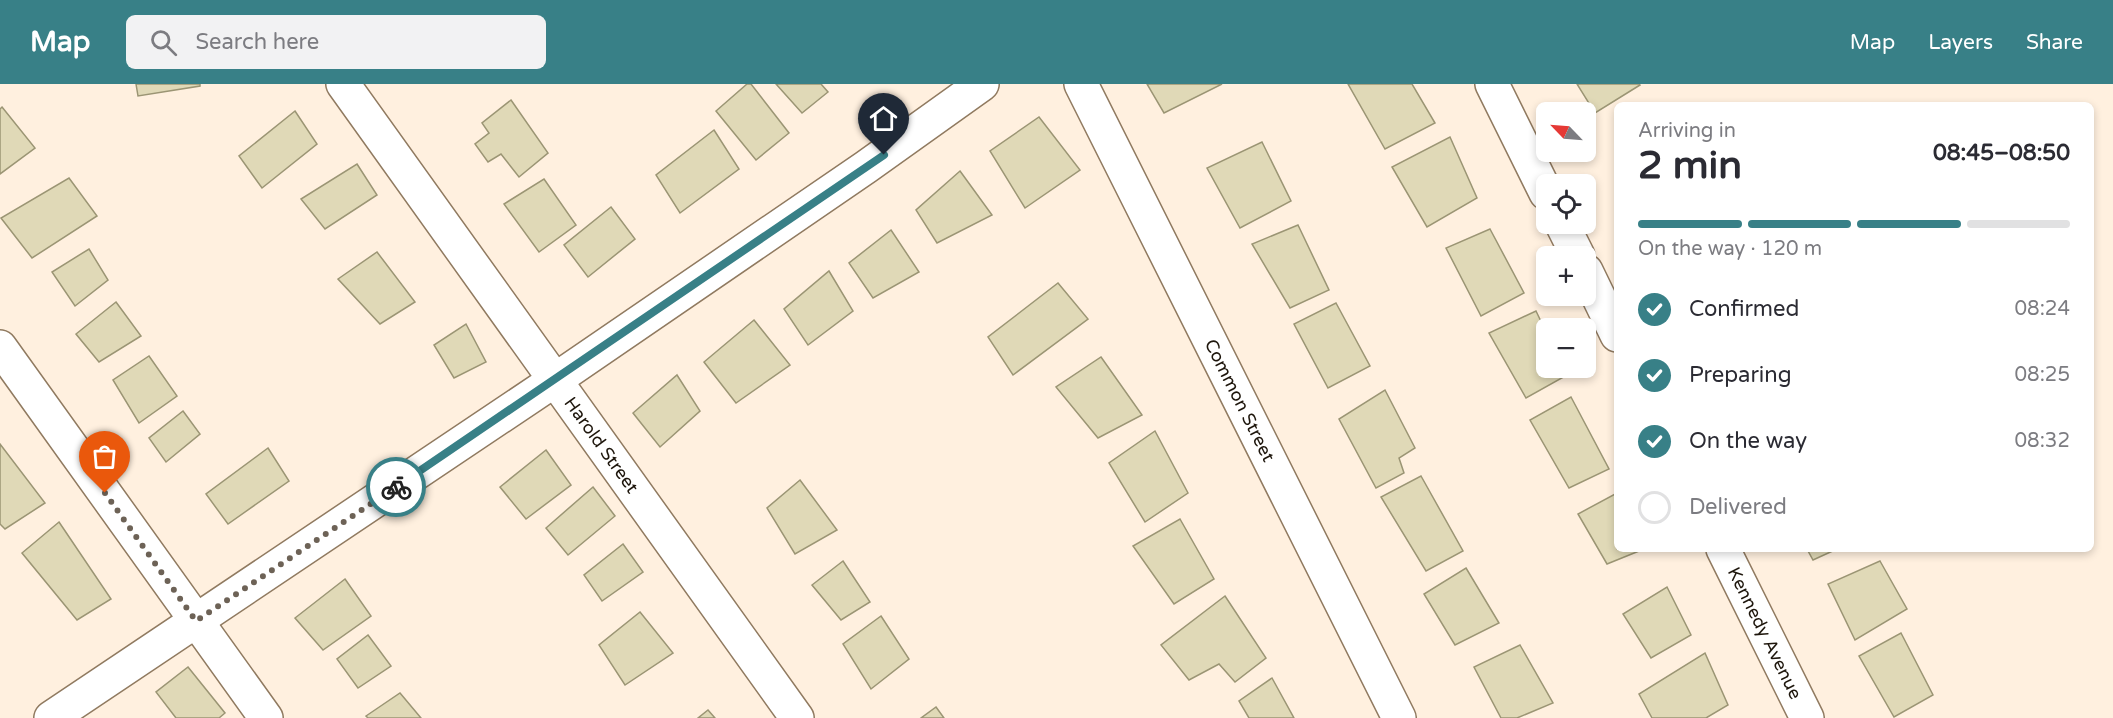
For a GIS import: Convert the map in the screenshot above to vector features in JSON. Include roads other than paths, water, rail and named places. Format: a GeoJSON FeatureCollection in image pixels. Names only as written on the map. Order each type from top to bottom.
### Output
{"type":"FeatureCollection","features":[{"type":"Feature","properties":{"kind":"street","name":"Harold Street"},"geometry":{"type":"LineString","coordinates":[[343,84],[797,718]]}},
{"type":"Feature","properties":{"kind":"street"},"geometry":{"type":"LineString","coordinates":[[51,718],[555,380],[866,167],[982,84]]}},
{"type":"Feature","properties":{"kind":"street","name":"Common Street"},"geometry":{"type":"LineString","coordinates":[[1081,84],[1399,718]]}},
{"type":"Feature","properties":{"kind":"street"},"geometry":{"type":"LineString","coordinates":[[1492,84],[1537,174]]}},
{"type":"Feature","properties":{"kind":"street"},"geometry":{"type":"LineString","coordinates":[[1596,292],[1614,329]]}},
{"type":"Feature","properties":{"kind":"street"},"geometry":{"type":"LineString","coordinates":[[0,347],[266,718]]}},
{"type":"Feature","properties":{"kind":"street","name":"Kennedy Avenue"},"geometry":{"type":"LineString","coordinates":[[1724,552],[1807,718]]}}]}
